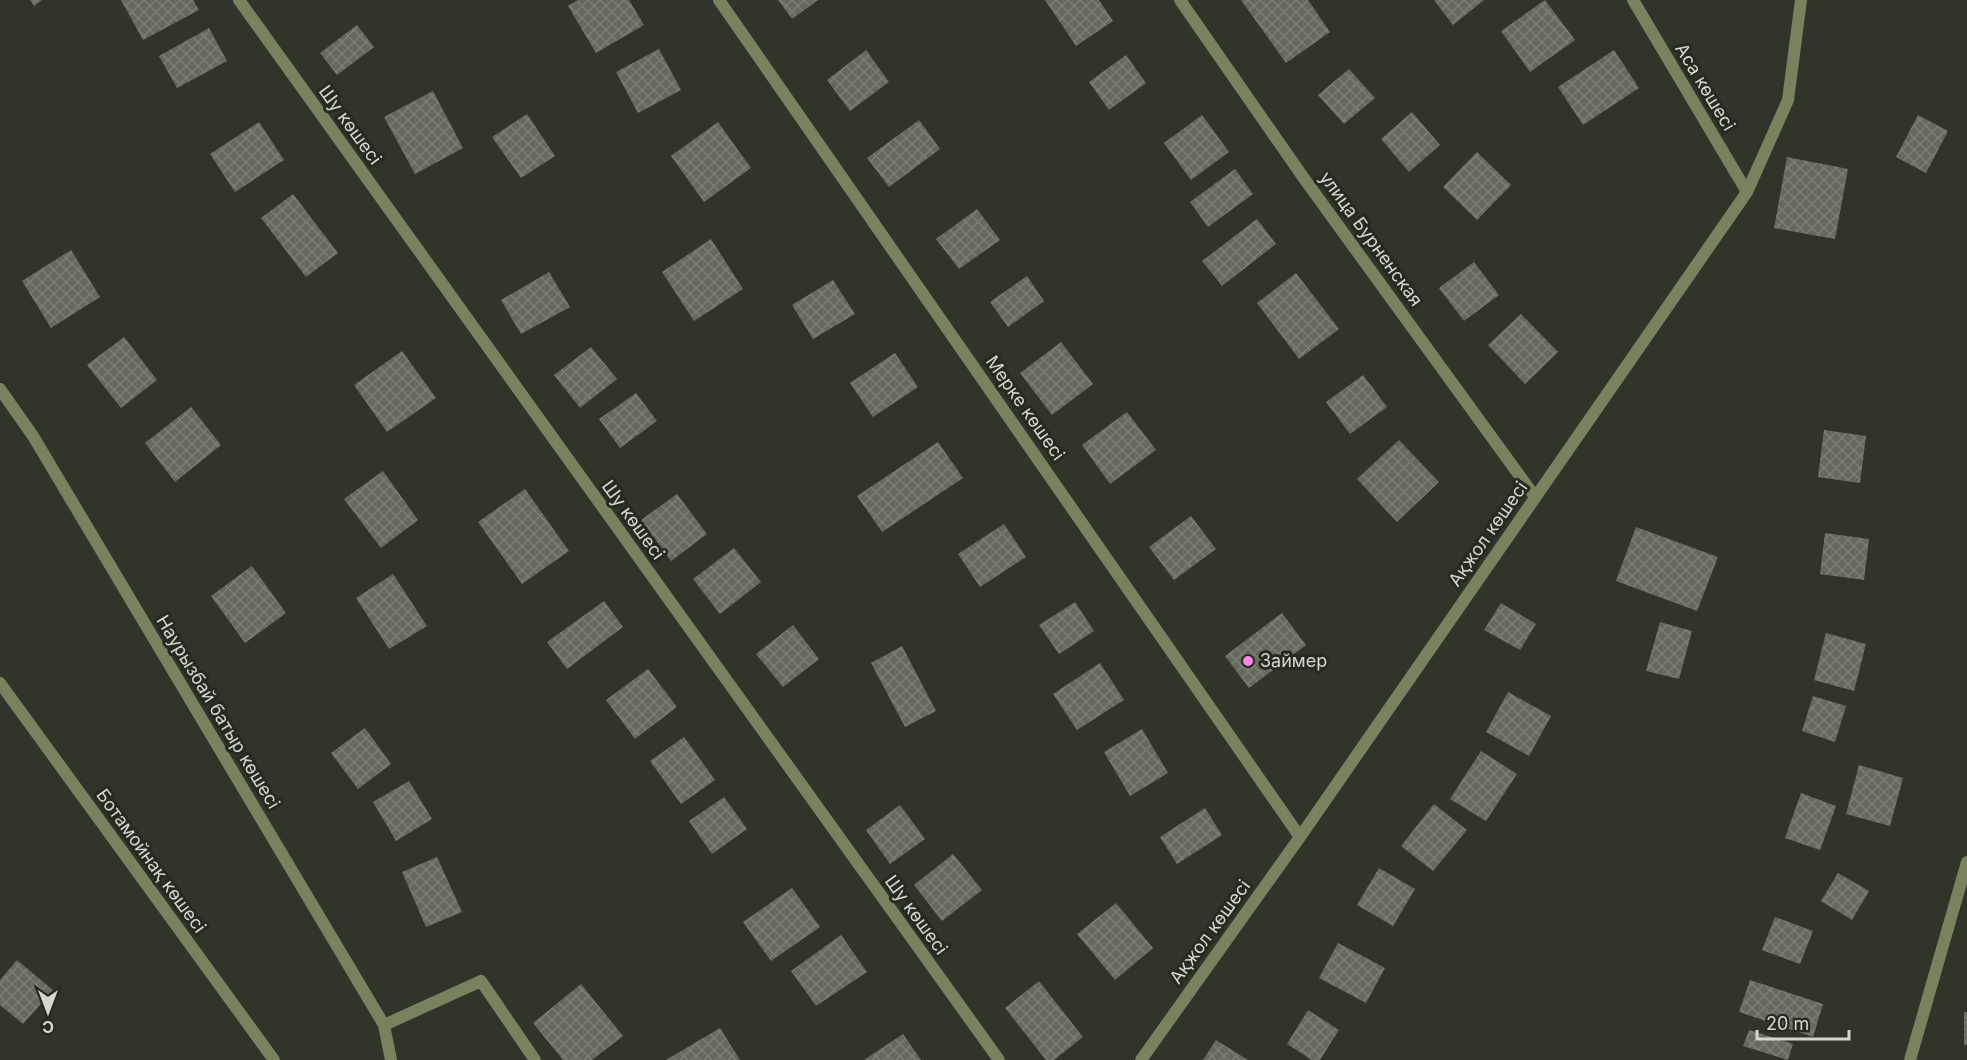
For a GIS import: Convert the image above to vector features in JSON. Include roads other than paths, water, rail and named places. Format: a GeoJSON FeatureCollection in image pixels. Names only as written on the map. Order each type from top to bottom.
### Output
{"type":"FeatureCollection","features":[{"type":"Feature","properties":{"kind":"street","name":"Шу көшесі"},"geometry":{"type":"LineString","coordinates":[[239,0],[999,1060]]}},
{"type":"Feature","properties":{"kind":"street","name":"Мерке көшесі"},"geometry":{"type":"LineString","coordinates":[[719,0],[1300,837]]}},
{"type":"Feature","properties":{"kind":"street","name":"улица Бурненская"},"geometry":{"type":"LineString","coordinates":[[1180,0],[1310,186],[1535,497]]}},
{"type":"Feature","properties":{"kind":"street","name":"Аса көшесі"},"geometry":{"type":"LineString","coordinates":[[1632,0],[1747,192]]}},
{"type":"Feature","properties":{"kind":"street","name":"Ақжол көшесі"},"geometry":{"type":"LineString","coordinates":[[1141,1060],[1300,837],[1747,192],[1788,100],[1801,0]]}},
{"type":"Feature","properties":{"kind":"street","name":"Наурызбай батыр көшесі"},"geometry":{"type":"LineString","coordinates":[[0,389],[33,436],[384,1025],[391,1060]]}},
{"type":"Feature","properties":{"kind":"street","name":"Ботамойнақ көшесі"},"geometry":{"type":"LineString","coordinates":[[0,683],[274,1060]]}},
{"type":"Feature","properties":{"kind":"street"},"geometry":{"type":"LineString","coordinates":[[1910,1060],[1967,862]]}},
{"type":"Feature","properties":{"kind":"street"},"geometry":{"type":"LineString","coordinates":[[384,1025],[481,981],[535,1060]]}},
{"type":"Feature","properties":{"kind":"place","name":"Займер"},"geometry":{"type":"Point","coordinates":[1248,661]}}]}
